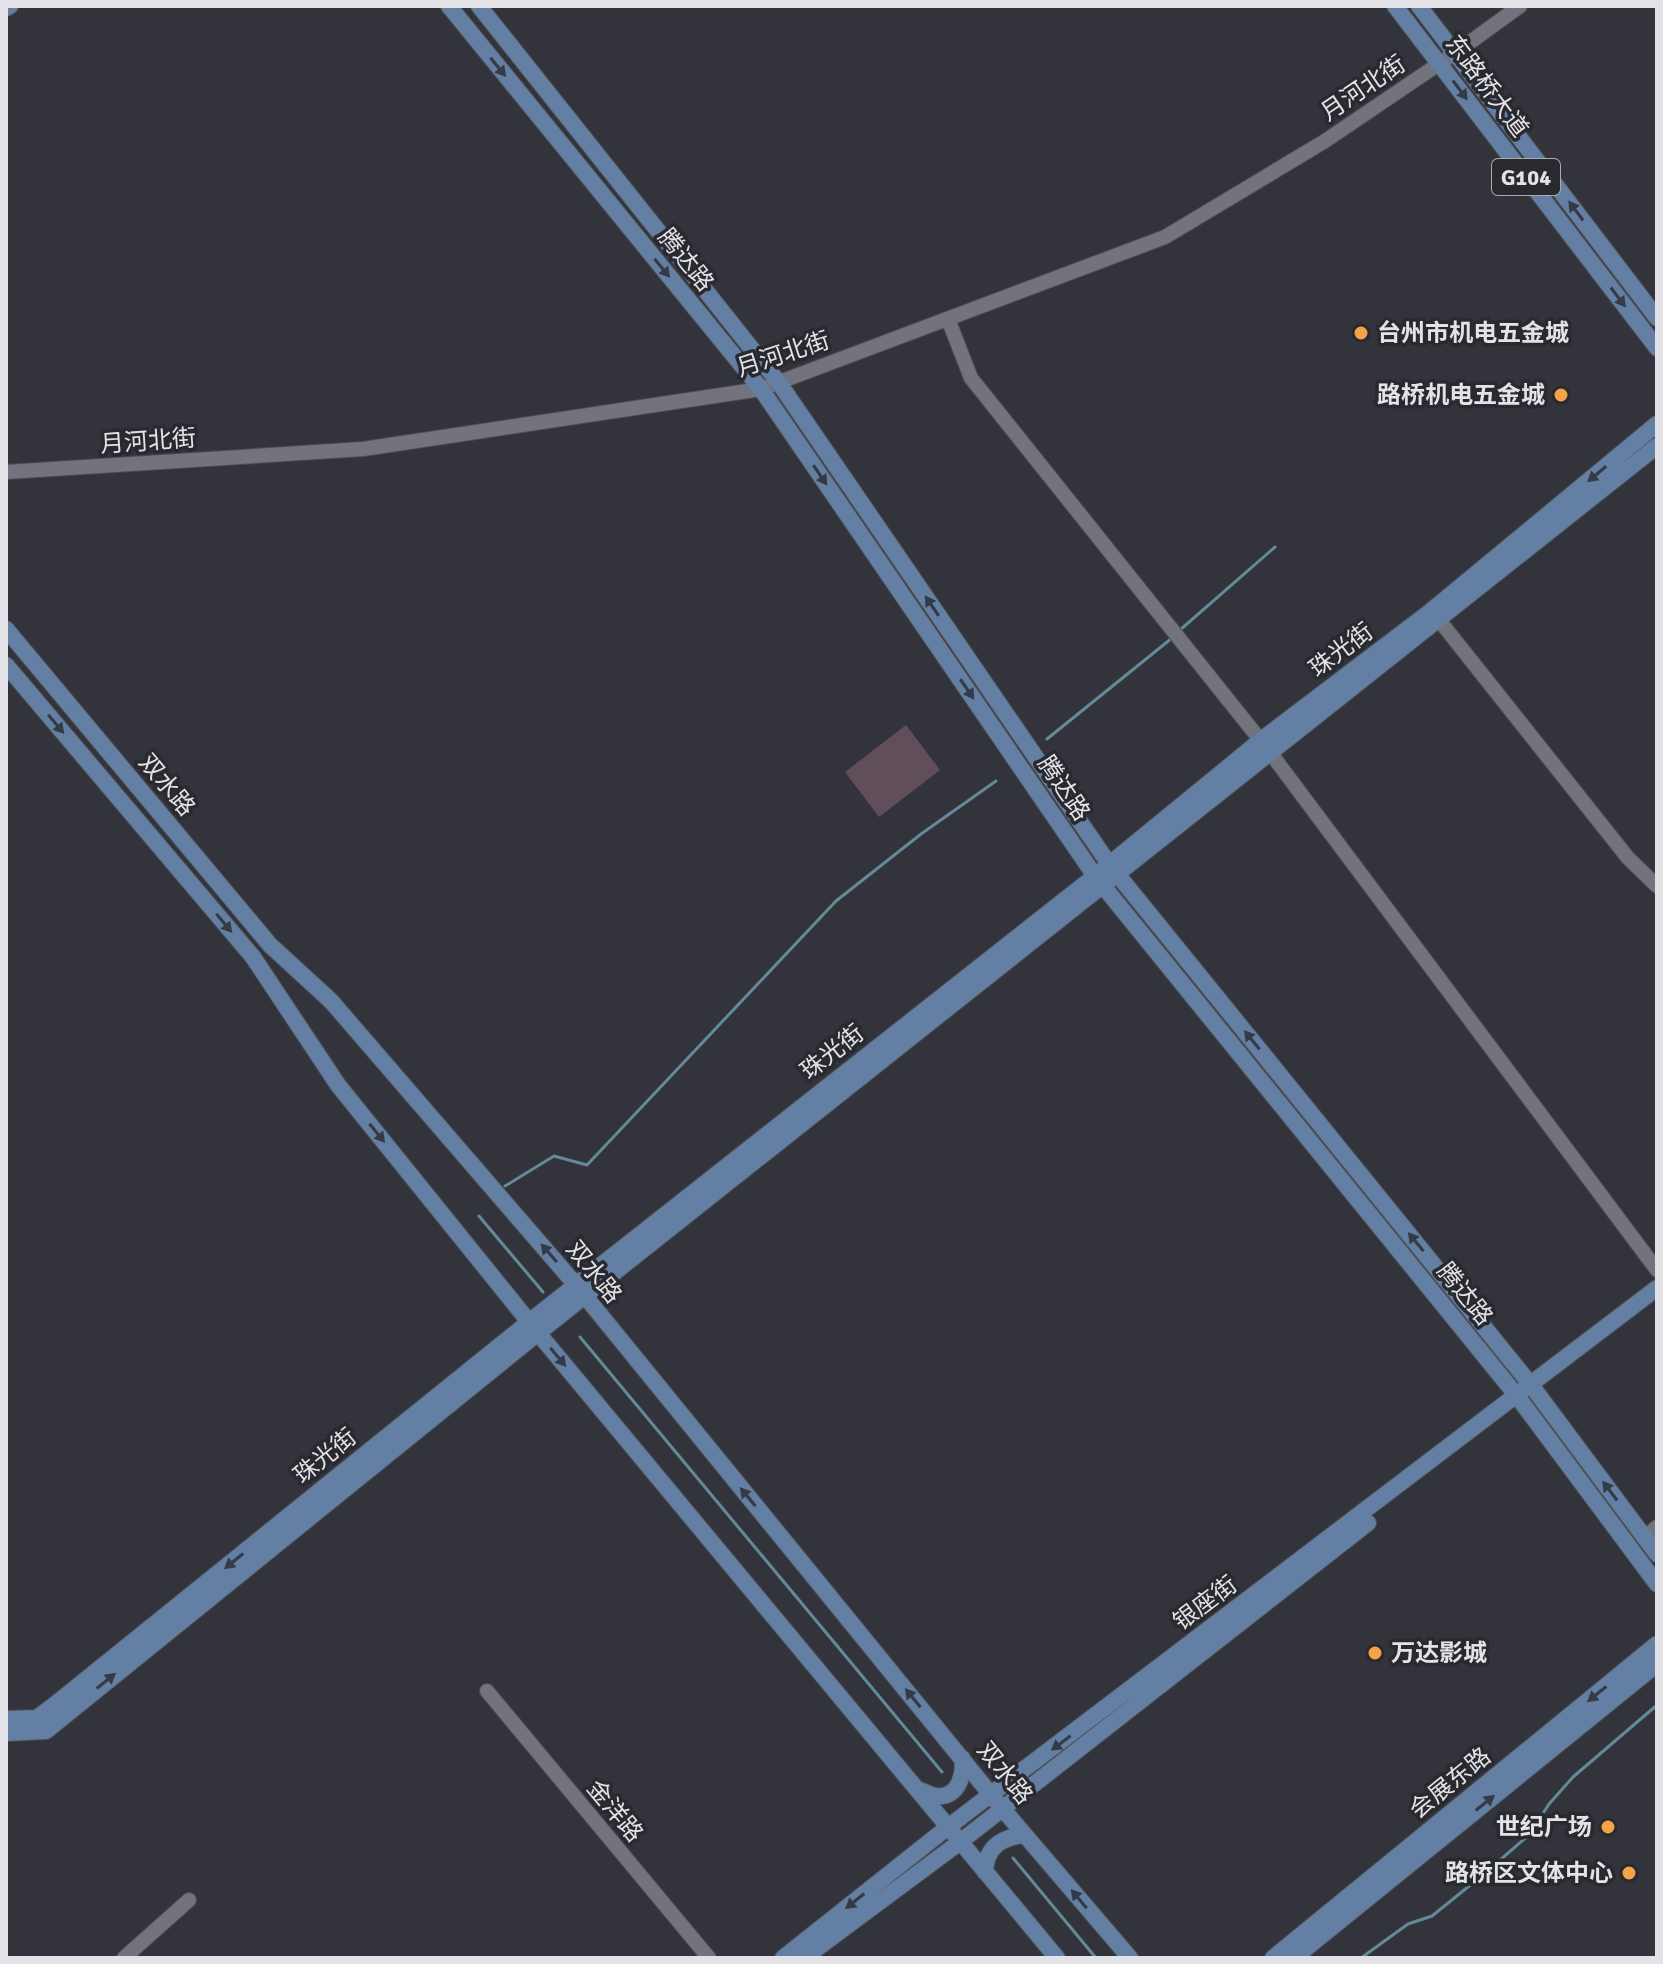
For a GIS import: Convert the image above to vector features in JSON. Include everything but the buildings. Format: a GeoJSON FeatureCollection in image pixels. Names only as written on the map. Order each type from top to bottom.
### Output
{"type":"FeatureCollection","features":[{"type":"Feature","properties":{"kind":"main road","name":"腾达路"},"geometry":{"type":"LineString","coordinates":[[449,6],[761,389],[1099,881],[1519,1400],[1657,1584]]}},
{"type":"Feature","properties":{"kind":"main road","name":"腾达路"},"geometry":{"type":"LineString","coordinates":[[479,6],[779,383],[1113,870],[1651,1532],[1657,1554]]}},
{"type":"Feature","properties":{"kind":"main road","name":"东路桥大道"},"geometry":{"type":"LineString","coordinates":[[1395,6],[1657,348]]}},
{"type":"Feature","properties":{"kind":"main road","name":"东路桥大道"},"geometry":{"type":"LineString","coordinates":[[1419,6],[1657,318]]}},
{"type":"Feature","properties":{"kind":"main road","name":"珠光街"},"geometry":{"type":"LineString","coordinates":[[42,1725],[580,1291],[1113,870],[1657,424]]}},
{"type":"Feature","properties":{"kind":"main road","name":"珠光街"},"geometry":{"type":"LineString","coordinates":[[1264,746],[1439,620],[1657,446]]}},
{"type":"Feature","properties":{"kind":"main road","name":"双水路"},"geometry":{"type":"LineString","coordinates":[[6,629],[270,945],[331,1001],[580,1291],[1025,1835],[1130,1958]]}},
{"type":"Feature","properties":{"kind":"main road","name":"双水路"},"geometry":{"type":"LineString","coordinates":[[6,665],[253,957],[338,1085],[534,1328],[1057,1958]]}},
{"type":"Feature","properties":{"kind":"main road","name":"银座街"},"geometry":{"type":"LineString","coordinates":[[783,1958],[948,1827],[997,1801],[1534,1389],[1657,1288]]}},
{"type":"Feature","properties":{"kind":"main road"},"geometry":{"type":"LineString","coordinates":[[1534,1389],[1657,1300]]}},
{"type":"Feature","properties":{"kind":"main road","name":"会展东路"},"geometry":{"type":"LineString","coordinates":[[1273,1958],[1657,1644]]}},
{"type":"Feature","properties":{"kind":"main road","name":"会展东路"},"geometry":{"type":"LineString","coordinates":[[1294,1958],[1657,1664]]}},
{"type":"Feature","properties":{"kind":"main road"},"geometry":{"type":"LineString","coordinates":[[6,1719],[42,1725]]}},
{"type":"Feature","properties":{"kind":"main road"},"geometry":{"type":"LineString","coordinates":[[6,1733],[42,1725]]}},
{"type":"Feature","properties":{"kind":"main road"},"geometry":{"type":"LineString","coordinates":[[916,1788],[938,1797],[948,1794],[959,1784],[964,1768],[962,1758]]}},
{"type":"Feature","properties":{"kind":"main road"},"geometry":{"type":"LineString","coordinates":[[804,1958],[960,1842],[997,1801]]}},
{"type":"Feature","properties":{"kind":"main road"},"geometry":{"type":"LineString","coordinates":[[985,1872],[985,1861],[990,1851],[1008,1837],[1025,1835]]}},
{"type":"Feature","properties":{"kind":"street","name":"月河北街"},"geometry":{"type":"LineString","coordinates":[[6,472],[363,449],[761,389],[1165,237],[1325,141],[1520,6]]}},
{"type":"Feature","properties":{"kind":"street"},"geometry":{"type":"LineString","coordinates":[[948,319],[971,378],[1264,746],[1657,1270]]}},
{"type":"Feature","properties":{"kind":"street"},"geometry":{"type":"LineString","coordinates":[[1439,620],[1628,858],[1657,886]]}},
{"type":"Feature","properties":{"kind":"street","name":"金洋路"},"geometry":{"type":"LineString","coordinates":[[487,1691],[709,1958]]}},
{"type":"Feature","properties":{"kind":"street"},"geometry":{"type":"LineString","coordinates":[[124,1958],[189,1900]]}},
{"type":"Feature","properties":{"kind":"shaded area"},"geometry":{"type":"Polygon","coordinates":[[[906,725],[940,770],[879,817],[845,772],[906,725]]]}},
{"type":"Feature","properties":{"kind":"waterway"},"geometry":{"type":"LineString","coordinates":[[1180,630],[1275,547]]}},
{"type":"Feature","properties":{"kind":"waterway"},"geometry":{"type":"LineString","coordinates":[[1047,739],[1172,638]]}},
{"type":"Feature","properties":{"kind":"waterway"},"geometry":{"type":"LineString","coordinates":[[505,1186],[554,1156],[587,1165],[836,901],[921,834],[996,781]]}},
{"type":"Feature","properties":{"kind":"waterway"},"geometry":{"type":"LineString","coordinates":[[479,1216],[543,1292]]}},
{"type":"Feature","properties":{"kind":"waterway"},"geometry":{"type":"LineString","coordinates":[[580,1337],[942,1772]]}},
{"type":"Feature","properties":{"kind":"waterway"},"geometry":{"type":"LineString","coordinates":[[1361,1958],[1408,1924],[1432,1916],[1484,1874],[1529,1835],[1549,1804],[1573,1777],[1657,1705]]}},
{"type":"Feature","properties":{"kind":"waterway"},"geometry":{"type":"LineString","coordinates":[[1013,1858],[1096,1958]]}},
{"type":"Feature","properties":{"kind":"place","name":"台州市机电五金城"},"geometry":{"type":"Point","coordinates":[1361,333]}},
{"type":"Feature","properties":{"kind":"place","name":"路桥机电五金城"},"geometry":{"type":"Point","coordinates":[1561,395]}},
{"type":"Feature","properties":{"kind":"place","name":"万达影城"},"geometry":{"type":"Point","coordinates":[1375,1653]}},
{"type":"Feature","properties":{"kind":"place","name":"世纪广场"},"geometry":{"type":"Point","coordinates":[1608,1827]}},
{"type":"Feature","properties":{"kind":"place","name":"路桥区文体中心"},"geometry":{"type":"Point","coordinates":[1629,1873]}}]}
